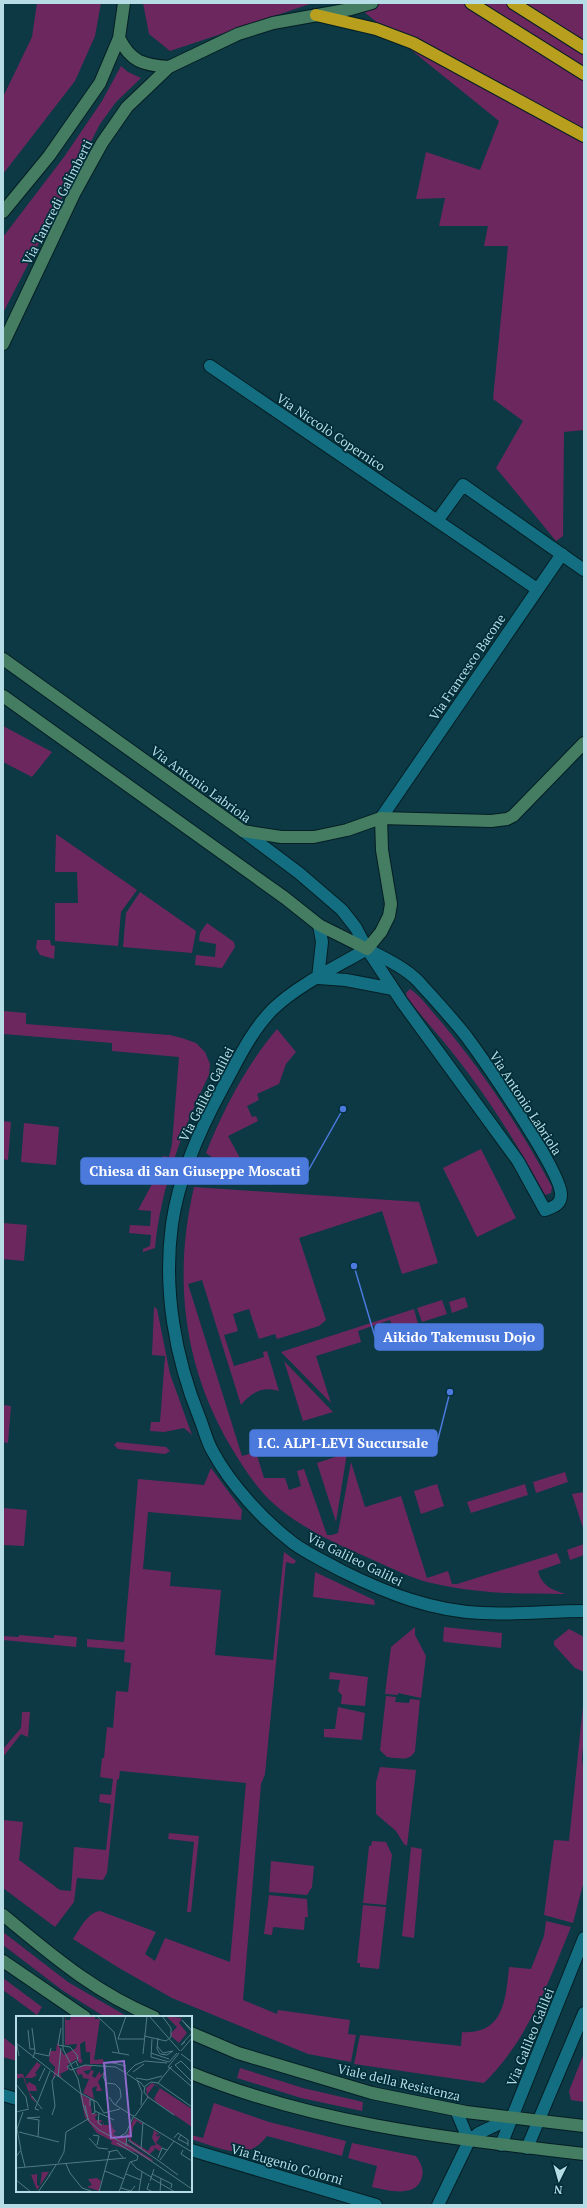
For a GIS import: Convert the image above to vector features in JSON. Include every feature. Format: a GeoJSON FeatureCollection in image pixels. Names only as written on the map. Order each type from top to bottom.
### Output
{"type":"FeatureCollection","features":[{"type":"Feature","properties":{"kind":"highway"},"geometry":{"type":"LineString","coordinates":[[471,3],[584,74]]}},
{"type":"Feature","properties":{"kind":"highway"},"geometry":{"type":"LineString","coordinates":[[513,3],[584,48]]}},
{"type":"Feature","properties":{"kind":"highway"},"geometry":{"type":"LineString","coordinates":[[316,15],[376,30],[413,43],[584,136]]}},
{"type":"Feature","properties":{"kind":"street","name":"Via Tancredi Galimberti"},"geometry":{"type":"LineString","coordinates":[[3,212],[77,118],[100,83],[119,38],[124,3]]}},
{"type":"Feature","properties":{"kind":"street","name":"Via Tancredi Galimberti"},"geometry":{"type":"LineString","coordinates":[[3,344],[75,192],[102,143],[126,107],[169,67],[238,34],[273,23],[351,9],[372,3]]}},
{"type":"Feature","properties":{"kind":"street"},"geometry":{"type":"LineString","coordinates":[[119,38],[126,52],[136,60],[151,66],[169,67]]}},
{"type":"Feature","properties":{"kind":"street","name":"Via Niccolò Copernico"},"geometry":{"type":"LineString","coordinates":[[210,366],[537,589]]}},
{"type":"Feature","properties":{"kind":"street"},"geometry":{"type":"LineString","coordinates":[[437,521],[463,485],[584,570]]}},
{"type":"Feature","properties":{"kind":"street","name":"Via Francesco Bacone"},"geometry":{"type":"LineString","coordinates":[[381,818],[562,554]]}},
{"type":"Feature","properties":{"kind":"street","name":"Via Antonio Labriola"},"geometry":{"type":"LineString","coordinates":[[3,659],[299,873],[342,910],[356,928],[367,949],[393,988],[518,1161],[545,1210],[556,1205],[561,1199],[561,1189],[541,1148],[466,1037],[416,980],[396,964],[367,949],[319,926],[285,898],[3,696]]}},
{"type":"Feature","properties":{"kind":"street"},"geometry":{"type":"LineString","coordinates":[[242,831],[281,837],[314,837],[347,830],[381,818],[491,822],[507,819],[513,816],[584,744]]}},
{"type":"Feature","properties":{"kind":"street"},"geometry":{"type":"LineString","coordinates":[[367,949],[381,932],[389,916],[391,904],[382,850],[381,818]]}},
{"type":"Feature","properties":{"kind":"street"},"geometry":{"type":"LineString","coordinates":[[319,926],[322,942],[318,978],[346,980],[393,988]]}},
{"type":"Feature","properties":{"kind":"street","name":"Via Galileo Galilei"},"geometry":{"type":"LineString","coordinates":[[367,949],[293,993],[272,1010],[246,1044],[208,1115],[187,1164],[172,1223],[169,1254],[169,1282],[174,1330],[182,1369],[212,1451],[258,1512],[294,1544],[324,1562],[389,1592],[422,1604],[459,1612],[584,1611]]}},
{"type":"Feature","properties":{"kind":"street"},"geometry":{"type":"LineString","coordinates":[[3,1916],[70,1970],[99,1990],[152,2016]]}},
{"type":"Feature","properties":{"kind":"street","name":"Via Galileo Galilei"},"geometry":{"type":"LineString","coordinates":[[501,2145],[584,1938]]}},
{"type":"Feature","properties":{"kind":"street"},"geometry":{"type":"LineString","coordinates":[[3,1961],[83,2016]]}},
{"type":"Feature","properties":{"kind":"street"},"geometry":{"type":"LineString","coordinates":[[527,2148],[584,2012]]}},
{"type":"Feature","properties":{"kind":"street","name":"Viale della Resistenza"},"geometry":{"type":"LineString","coordinates":[[192,2033],[238,2053],[372,2093],[456,2110],[584,2126]]}},
{"type":"Feature","properties":{"kind":"street"},"geometry":{"type":"LineString","coordinates":[[192,2073],[222,2085],[302,2110],[380,2128],[469,2141],[584,2154]]}},
{"type":"Feature","properties":{"kind":"street"},"geometry":{"type":"LineString","coordinates":[[3,2095],[16,2099]]}},
{"type":"Feature","properties":{"kind":"street"},"geometry":{"type":"LineString","coordinates":[[456,2110],[469,2141]]}},
{"type":"Feature","properties":{"kind":"street"},"geometry":{"type":"LineString","coordinates":[[438,2205],[469,2141],[479,2133],[513,2117]]}},
{"type":"Feature","properties":{"kind":"street","name":"Via Eugenio Colorni"},"geometry":{"type":"LineString","coordinates":[[192,2150],[376,2205]]}},
{"type":"Feature","properties":{"kind":"shaded area"},"geometry":{"type":"Polygon","coordinates":[[[37,3],[101,3],[95,36],[75,81],[3,174],[3,97],[32,37],[37,3]]]}},
{"type":"Feature","properties":{"kind":"shaded area"},"geometry":{"type":"Polygon","coordinates":[[[143,3],[313,3],[170,51],[149,34],[143,3]]]}},
{"type":"Feature","properties":{"kind":"shaded area"},"geometry":{"type":"Polygon","coordinates":[[[353,3],[584,3],[584,430],[564,432],[563,536],[556,541],[496,468],[523,421],[493,399],[508,246],[484,246],[488,226],[439,226],[445,198],[416,199],[426,152],[480,170],[499,121],[353,3]]]}},
{"type":"Feature","properties":{"kind":"shaded area"},"geometry":{"type":"Polygon","coordinates":[[[121,66],[128,72],[141,78],[116,102],[100,124],[3,313],[3,237],[64,157],[102,101],[121,66]]]}},
{"type":"Feature","properties":{"kind":"shaded area"},"geometry":{"type":"Polygon","coordinates":[[[3,726],[52,752],[32,777],[3,762],[3,726]]]}},
{"type":"Feature","properties":{"kind":"shaded area"},"geometry":{"type":"Polygon","coordinates":[[[56,834],[137,890],[121,912],[118,946],[55,941],[55,903],[78,903],[77,872],[55,872],[56,834]]]}},
{"type":"Feature","properties":{"kind":"shaded area"},"geometry":{"type":"Polygon","coordinates":[[[140,892],[196,931],[192,953],[123,947],[126,913],[140,892]]]}},
{"type":"Feature","properties":{"kind":"shaded area"},"geometry":{"type":"Polygon","coordinates":[[[207,923],[234,942],[235,947],[222,968],[195,965],[196,955],[215,957],[216,944],[199,941],[200,933],[207,923]]]}},
{"type":"Feature","properties":{"kind":"shaded area"},"geometry":{"type":"Polygon","coordinates":[[[37,940],[50,940],[51,945],[55,946],[54,959],[40,955],[36,948],[37,940]]]}},
{"type":"Feature","properties":{"kind":"shaded area"},"geometry":{"type":"Polygon","coordinates":[[[410,989],[423,1000],[458,1042],[501,1102],[540,1165],[552,1187],[551,1193],[546,1195],[544,1193],[512,1138],[489,1103],[452,1052],[407,997],[406,993],[410,989]]]}},
{"type":"Feature","properties":{"kind":"shaded area"},"geometry":{"type":"Polygon","coordinates":[[[3,1011],[26,1013],[26,1024],[170,1035],[196,1043],[205,1052],[210,1064],[209,1075],[190,1117],[174,1159],[162,1203],[155,1248],[143,1252],[143,1249],[150,1246],[151,1235],[129,1233],[130,1225],[150,1226],[151,1211],[138,1210],[152,1184],[165,1185],[169,1166],[161,1165],[163,1156],[169,1157],[172,1144],[179,1057],[112,1051],[112,1043],[3,1034],[3,1011]]]}},
{"type":"Feature","properties":{"kind":"shaded area"},"geometry":{"type":"Polygon","coordinates":[[[277,1029],[296,1052],[286,1064],[279,1084],[257,1094],[259,1100],[247,1106],[252,1117],[256,1116],[258,1121],[228,1136],[241,1160],[220,1163],[206,1153],[213,1136],[237,1088],[255,1058],[277,1029]]]}},
{"type":"Feature","properties":{"kind":"shaded area"},"geometry":{"type":"Polygon","coordinates":[[[3,1121],[11,1122],[8,1160],[3,1159],[3,1121]]]}},
{"type":"Feature","properties":{"kind":"shaded area"},"geometry":{"type":"Polygon","coordinates":[[[24,1123],[59,1127],[56,1165],[21,1162],[24,1123]]]}},
{"type":"Feature","properties":{"kind":"shaded area"},"geometry":{"type":"Polygon","coordinates":[[[481,1149],[516,1218],[477,1237],[443,1168],[481,1149]]]}},
{"type":"Feature","properties":{"kind":"shaded area"},"geometry":{"type":"Polygon","coordinates":[[[194,1187],[419,1202],[438,1263],[402,1274],[382,1211],[299,1238],[326,1320],[319,1326],[277,1339],[275,1334],[259,1339],[249,1309],[233,1314],[238,1331],[224,1335],[234,1366],[264,1357],[263,1352],[267,1351],[279,1391],[267,1389],[262,1390],[253,1394],[241,1405],[202,1280],[188,1284],[242,1456],[256,1452],[264,1478],[285,1478],[289,1490],[301,1486],[297,1471],[304,1469],[327,1535],[338,1533],[351,1462],[365,1507],[401,1496],[427,1578],[448,1571],[452,1584],[457,1584],[557,1553],[561,1563],[538,1571],[542,1580],[548,1587],[566,1594],[485,1592],[420,1580],[345,1548],[320,1535],[285,1513],[262,1492],[231,1447],[215,1416],[202,1385],[193,1353],[187,1321],[184,1288],[184,1255],[194,1187]]]}},
{"type":"Feature","properties":{"kind":"shaded area"},"geometry":{"type":"Polygon","coordinates":[[[3,1223],[27,1225],[24,1261],[3,1259],[3,1223]]]}},
{"type":"Feature","properties":{"kind":"shaded area"},"geometry":{"type":"Polygon","coordinates":[[[465,1297],[468,1307],[452,1313],[449,1302],[465,1297]]]}},
{"type":"Feature","properties":{"kind":"shaded area"},"geometry":{"type":"Polygon","coordinates":[[[442,1300],[447,1314],[422,1322],[417,1308],[442,1300]]]}},
{"type":"Feature","properties":{"kind":"shaded area"},"geometry":{"type":"Polygon","coordinates":[[[154,1307],[157,1309],[170,1374],[192,1435],[184,1428],[164,1432],[150,1431],[151,1422],[160,1422],[165,1356],[152,1355],[154,1307]]]}},
{"type":"Feature","properties":{"kind":"shaded area"},"geometry":{"type":"Polygon","coordinates":[[[414,1309],[418,1324],[394,1331],[390,1320],[358,1331],[361,1342],[316,1356],[331,1403],[281,1352],[414,1309]]]}},
{"type":"Feature","properties":{"kind":"shaded area"},"geometry":{"type":"Polygon","coordinates":[[[284,1361],[333,1412],[303,1421],[284,1361]]]}},
{"type":"Feature","properties":{"kind":"shaded area"},"geometry":{"type":"Polygon","coordinates":[[[3,1405],[11,1406],[8,1443],[3,1442],[3,1405]]]}},
{"type":"Feature","properties":{"kind":"shaded area"},"geometry":{"type":"Polygon","coordinates":[[[117,1442],[166,1447],[170,1451],[165,1454],[118,1449],[114,1445],[117,1442]]]}},
{"type":"Feature","properties":{"kind":"shaded area"},"geometry":{"type":"Polygon","coordinates":[[[347,1453],[336,1522],[317,1463],[347,1453]]]}},
{"type":"Feature","properties":{"kind":"shaded area"},"geometry":{"type":"Polygon","coordinates":[[[211,1468],[242,1510],[241,1520],[148,1512],[143,1569],[171,1572],[170,1586],[221,1590],[215,1655],[273,1660],[284,1552],[296,1561],[294,1564],[286,1562],[265,1774],[261,1784],[243,2000],[277,2014],[278,2010],[350,2020],[348,2034],[356,2035],[351,2062],[308,2054],[172,1998],[119,1968],[73,1939],[88,1918],[95,1912],[100,1911],[156,1932],[145,1954],[155,1961],[165,1938],[230,1962],[246,1783],[120,1771],[119,1779],[117,1780],[107,1873],[103,1880],[77,1878],[74,1902],[55,1927],[3,1888],[3,1820],[23,1822],[19,1860],[60,1890],[71,1891],[74,1847],[106,1850],[111,1804],[99,1802],[100,1794],[111,1795],[113,1779],[100,1777],[102,1758],[104,1758],[107,1727],[113,1728],[116,1691],[128,1692],[131,1663],[124,1662],[125,1650],[87,1647],[87,1639],[124,1642],[138,1479],[204,1485],[211,1468]]]}},
{"type":"Feature","properties":{"kind":"shaded area"},"geometry":{"type":"Polygon","coordinates":[[[565,1472],[568,1482],[536,1493],[533,1482],[565,1472]]]}},
{"type":"Feature","properties":{"kind":"shaded area"},"geometry":{"type":"Polygon","coordinates":[[[437,1484],[444,1506],[421,1514],[414,1491],[437,1484]]]}},
{"type":"Feature","properties":{"kind":"shaded area"},"geometry":{"type":"Polygon","coordinates":[[[525,1484],[528,1495],[471,1513],[467,1502],[525,1484]]]}},
{"type":"Feature","properties":{"kind":"shaded area"},"geometry":{"type":"Polygon","coordinates":[[[584,1492],[584,1531],[572,1494],[584,1492]]]}},
{"type":"Feature","properties":{"kind":"shaded area"},"geometry":{"type":"Polygon","coordinates":[[[3,1508],[27,1510],[24,1546],[3,1545],[3,1508]]]}},
{"type":"Feature","properties":{"kind":"shaded area"},"geometry":{"type":"Polygon","coordinates":[[[584,1544],[584,1555],[570,1560],[567,1550],[584,1544]]]}},
{"type":"Feature","properties":{"kind":"shaded area"},"geometry":{"type":"Polygon","coordinates":[[[315,1572],[374,1600],[375,1605],[313,1597],[315,1572]]]}},
{"type":"Feature","properties":{"kind":"shaded area"},"geometry":{"type":"Polygon","coordinates":[[[415,1627],[415,1635],[426,1656],[421,1698],[398,1693],[398,1695],[385,1694],[391,1647],[415,1627]]]}},
{"type":"Feature","properties":{"kind":"shaded area"},"geometry":{"type":"Polygon","coordinates":[[[444,1627],[502,1633],[501,1648],[445,1642],[443,1641],[444,1627]]]}},
{"type":"Feature","properties":{"kind":"shaded area"},"geometry":{"type":"Polygon","coordinates":[[[569,1629],[584,1637],[584,1672],[575,1668],[554,1645],[554,1641],[569,1629]]]}},
{"type":"Feature","properties":{"kind":"shaded area"},"geometry":{"type":"Polygon","coordinates":[[[19,1635],[54,1638],[54,1635],[77,1637],[76,1647],[3,1640],[3,1636],[19,1637],[19,1635]]]}},
{"type":"Feature","properties":{"kind":"shaded area"},"geometry":{"type":"Polygon","coordinates":[[[330,1672],[368,1677],[365,1706],[341,1704],[342,1695],[338,1691],[340,1680],[329,1679],[330,1672]]]}},
{"type":"Feature","properties":{"kind":"shaded area"},"geometry":{"type":"Polygon","coordinates":[[[386,1696],[396,1697],[395,1702],[409,1703],[410,1699],[420,1700],[415,1751],[410,1757],[387,1757],[380,1750],[386,1696]]]}},
{"type":"Feature","properties":{"kind":"shaded area"},"geometry":{"type":"Polygon","coordinates":[[[584,1696],[584,1737],[582,1758],[584,1776],[584,1881],[573,1923],[544,1915],[554,1840],[569,1841],[584,1696]]]}},
{"type":"Feature","properties":{"kind":"shaded area"},"geometry":{"type":"Polygon","coordinates":[[[338,1707],[365,1713],[362,1740],[324,1737],[324,1729],[335,1729],[338,1707]]]}},
{"type":"Feature","properties":{"kind":"shaded area"},"geometry":{"type":"Polygon","coordinates":[[[22,1712],[30,1712],[28,1737],[21,1734],[3,1757],[3,1749],[21,1728],[22,1712]]]}},
{"type":"Feature","properties":{"kind":"shaded area"},"geometry":{"type":"Polygon","coordinates":[[[380,1767],[416,1770],[407,1846],[404,1844],[396,1831],[376,1814],[376,1782],[380,1767]]]}},
{"type":"Feature","properties":{"kind":"shaded area"},"geometry":{"type":"Polygon","coordinates":[[[169,1833],[199,1836],[191,1912],[187,1912],[194,1842],[168,1839],[169,1833]]]}},
{"type":"Feature","properties":{"kind":"shaded area"},"geometry":{"type":"Polygon","coordinates":[[[372,1841],[386,1842],[392,1855],[386,1905],[363,1903],[369,1846],[371,1846],[372,1841]]]}},
{"type":"Feature","properties":{"kind":"shaded area"},"geometry":{"type":"Polygon","coordinates":[[[411,1847],[422,1849],[414,1938],[402,1936],[411,1847]]]}},
{"type":"Feature","properties":{"kind":"shaded area"},"geometry":{"type":"Polygon","coordinates":[[[271,1861],[314,1866],[312,1887],[307,1895],[269,1892],[271,1861]]]}},
{"type":"Feature","properties":{"kind":"shaded area"},"geometry":{"type":"Polygon","coordinates":[[[269,1895],[307,1899],[308,1917],[305,1917],[304,1930],[273,1927],[272,1935],[264,1934],[269,1895]]]}},
{"type":"Feature","properties":{"kind":"shaded area"},"geometry":{"type":"Polygon","coordinates":[[[363,1905],[386,1907],[379,1969],[360,1967],[360,1963],[357,1963],[363,1905]]]}},
{"type":"Feature","properties":{"kind":"shaded area"},"geometry":{"type":"Polygon","coordinates":[[[546,1921],[571,1927],[545,1990],[525,2030],[513,2048],[484,2083],[354,2064],[360,2035],[461,2046],[462,2032],[476,2031],[487,2027],[495,2021],[504,2002],[509,1967],[531,1969],[544,1936],[546,1921]]]}},
{"type":"Feature","properties":{"kind":"shaded area"},"geometry":{"type":"Polygon","coordinates":[[[3,1932],[68,1982],[126,2016],[103,2016],[62,1990],[3,1945],[3,1932]]]}},
{"type":"Feature","properties":{"kind":"shaded area"},"geometry":{"type":"Polygon","coordinates":[[[3,1978],[42,2007],[37,2015],[3,1990],[3,1978]]]}},
{"type":"Feature","properties":{"kind":"shaded area"},"geometry":{"type":"Polygon","coordinates":[[[3,2037],[16,2047],[16,2061],[3,2057],[3,2037]]]}},
{"type":"Feature","properties":{"kind":"shaded area"},"geometry":{"type":"Polygon","coordinates":[[[584,2053],[584,2102],[571,2100],[569,2091],[584,2053]]]}},
{"type":"Feature","properties":{"kind":"shaded area"},"geometry":{"type":"Polygon","coordinates":[[[240,2068],[303,2088],[363,2102],[362,2111],[301,2098],[237,2078],[240,2068]]]}},
{"type":"Feature","properties":{"kind":"shaded area"},"geometry":{"type":"Polygon","coordinates":[[[214,2103],[269,2122],[346,2141],[342,2156],[267,2136],[259,2144],[250,2149],[232,2151],[192,2139],[192,2135],[203,2138],[214,2103]]]}},
{"type":"Feature","properties":{"kind":"shaded area"},"geometry":{"type":"Polygon","coordinates":[[[352,2143],[416,2156],[422,2167],[423,2173],[421,2180],[417,2186],[406,2191],[392,2191],[372,2187],[377,2166],[348,2158],[352,2143]]]}},
{"type":"Feature","properties":{"kind":"place","name":"Chiesa di San Giuseppe Moscati"},"geometry":{"type":"Point","coordinates":[343,1109]}},
{"type":"Feature","properties":{"kind":"place","name":"Aikido Takemusu Dojo"},"geometry":{"type":"Point","coordinates":[354,1266]}},
{"type":"Feature","properties":{"kind":"place","name":"I.C. ALPI-LEVI Succursale"},"geometry":{"type":"Point","coordinates":[450,1392]}}]}
